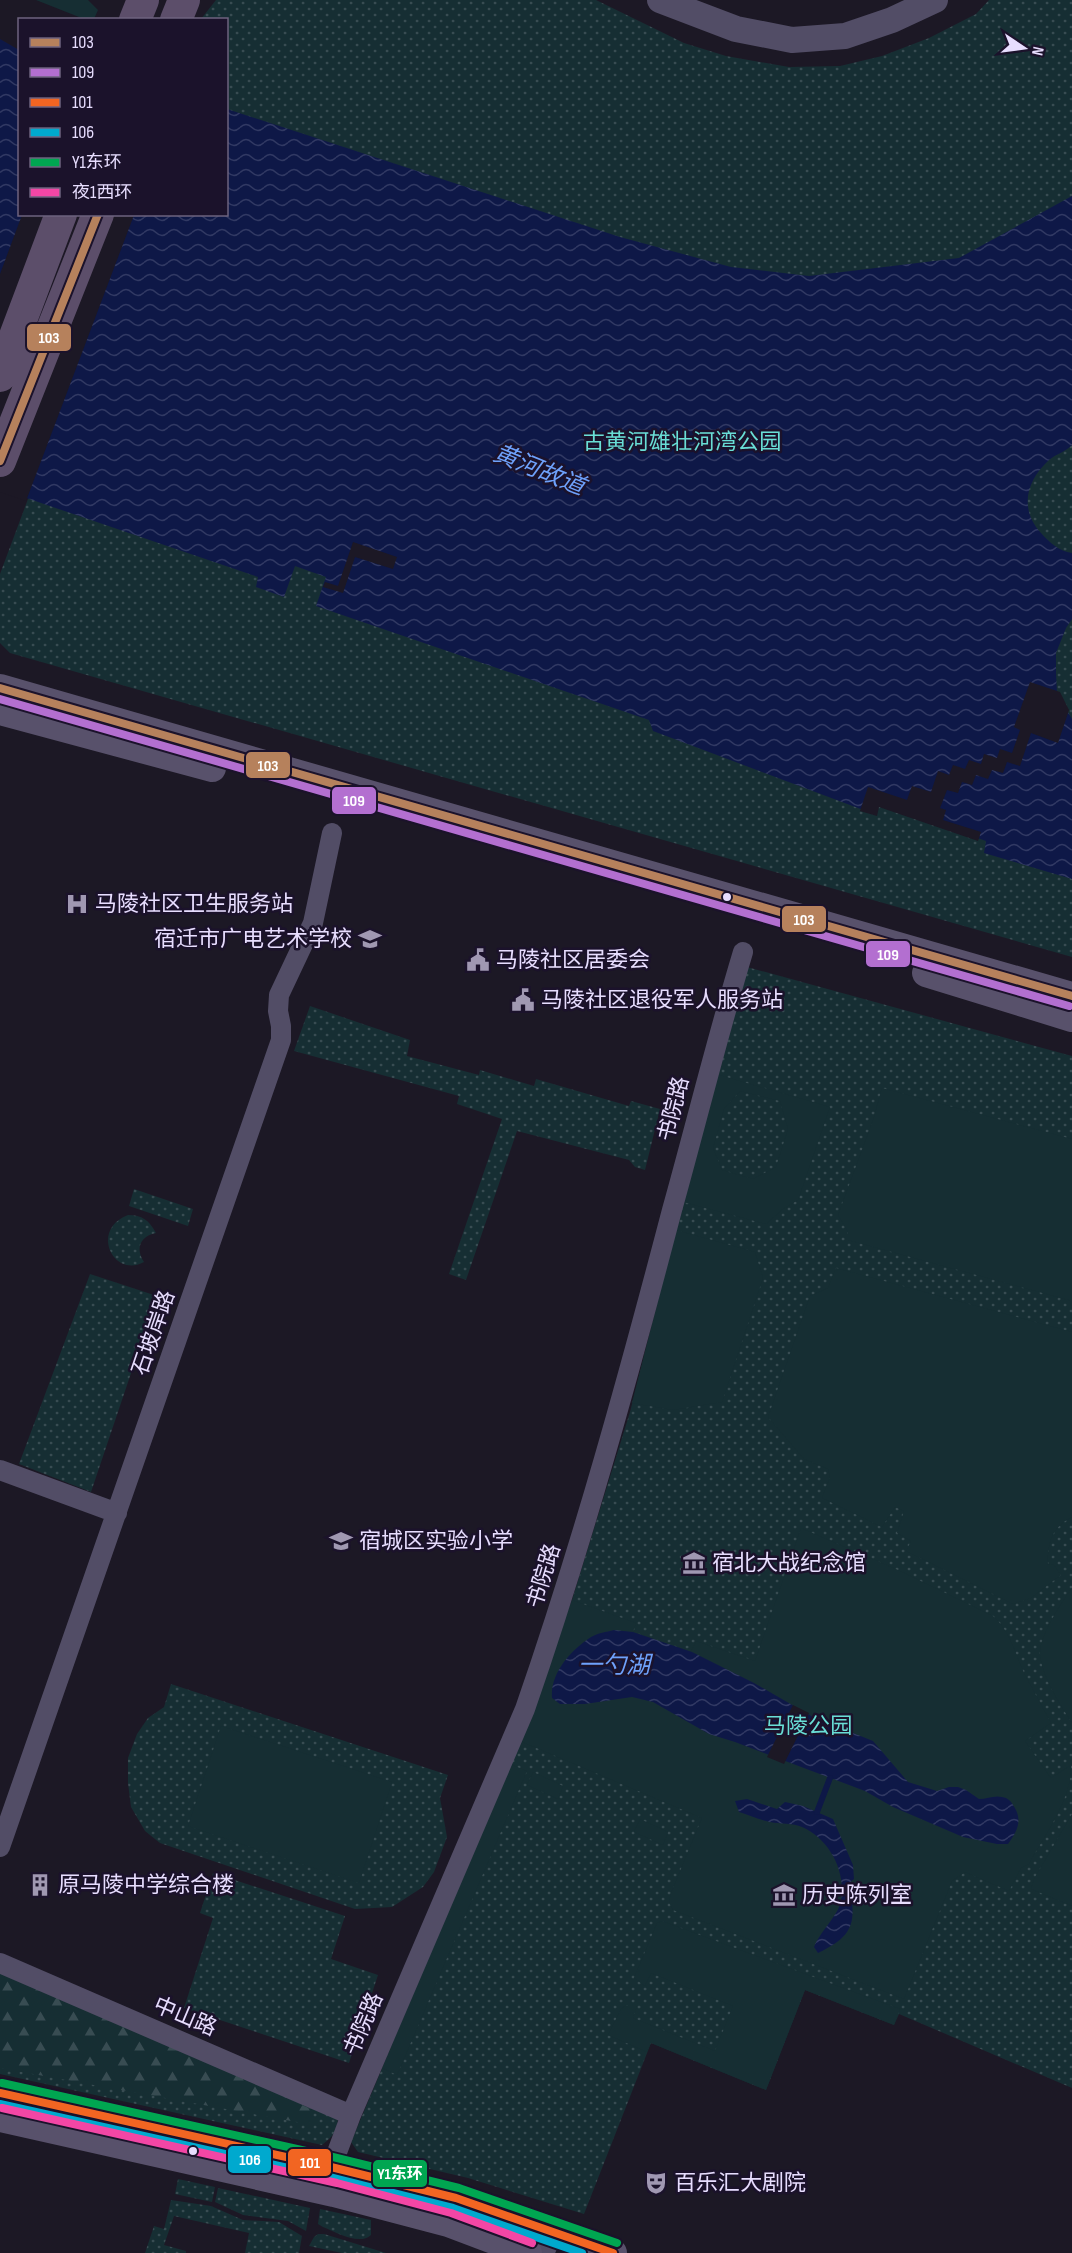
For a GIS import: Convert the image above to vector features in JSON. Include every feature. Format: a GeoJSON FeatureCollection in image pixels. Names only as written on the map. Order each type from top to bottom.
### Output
{"type":"FeatureCollection","features":[{"type":"Feature","properties":{"kind":"main road"},"geometry":{"type":"LineString","coordinates":[[0,376],[60,216]]}},
{"type":"Feature","properties":{"kind":"main road"},"geometry":{"type":"LineString","coordinates":[[0,461],[97,216]]}},
{"type":"Feature","properties":{"kind":"main road"},"geometry":{"type":"LineString","coordinates":[[0,688],[1072,996]]}},
{"type":"Feature","properties":{"kind":"main road"},"geometry":{"type":"LineString","coordinates":[[0,711],[285,789],[904,967],[1072,1018]]}},
{"type":"Feature","properties":{"kind":"main road"},"geometry":{"type":"LineString","coordinates":[[0,2093],[327,2178],[516,2251]]}},
{"type":"Feature","properties":{"kind":"main road"},"geometry":{"type":"LineString","coordinates":[[0,2118],[327,2178],[456,2198],[523,2220],[546,2242],[613,2253]]}},
{"type":"Feature","properties":{"kind":"main road"},"geometry":{"type":"LineString","coordinates":[[448,2223],[472,2253]]}},
{"type":"Feature","properties":{"kind":"street"},"geometry":{"type":"LineString","coordinates":[[660,0],[736,29],[792,40],[846,36],[892,20],[935,0]]}},
{"type":"Feature","properties":{"kind":"street","name":"石坡岸路"},"geometry":{"type":"LineString","coordinates":[[0,1847],[280,1040],[279,995],[308,939],[332,833]]}},
{"type":"Feature","properties":{"kind":"street","name":"书院路"},"geometry":{"type":"LineString","coordinates":[[327,2178],[351,2115],[521,1719],[544,1654],[624,1391],[716,1041],[743,952]]}},
{"type":"Feature","properties":{"kind":"street"},"geometry":{"type":"LineString","coordinates":[[0,1470],[117,1513]]}},
{"type":"Feature","properties":{"kind":"street","name":"中山路"},"geometry":{"type":"LineString","coordinates":[[0,1963],[351,2115]]}},
{"type":"Feature","properties":{"kind":"street"},"geometry":{"type":"LineString","coordinates":[[516,2251],[523,2220]]}},
{"type":"Feature","properties":{"kind":"green space"},"geometry":{"type":"Polygon","coordinates":[[[36,0],[88,0],[98,10],[94,18],[81,18],[36,0]]]}},
{"type":"Feature","properties":{"kind":"green space","name":"古黄河雄壮河湾公园"},"geometry":{"type":"Polygon","coordinates":[[[216,0],[596,0],[684,43],[726,56],[789,67],[840,66],[882,56],[929,38],[976,14],[989,0],[1072,0],[1072,957],[10,653],[0,643],[0,574],[134,216],[228,216],[228,18],[202,18],[216,0]]]}},
{"type":"Feature","properties":{"kind":"green space","name":"马陵公园"},"geometry":{"type":"Polygon","coordinates":[[[747,967],[1072,1056],[1072,2088],[899,2014],[894,2025],[805,1990],[766,2090],[651,2043],[584,2214],[468,2178],[358,2152],[351,2142],[520,1741],[572,1600],[630,1412],[727,1027],[747,967]]]}},
{"type":"Feature","properties":{"kind":"green space"},"geometry":{"type":"Polygon","coordinates":[[[310,1006],[410,1040],[407,1056],[479,1075],[480,1070],[534,1086],[536,1079],[629,1106],[631,1101],[660,1109],[645,1170],[635,1167],[629,1160],[517,1131],[466,1280],[449,1274],[502,1119],[457,1104],[459,1096],[294,1051],[310,1006]]]}},
{"type":"Feature","properties":{"kind":"green space"},"geometry":{"type":"Polygon","coordinates":[[[716,1074],[830,1107],[798,1200],[766,1224],[683,1202],[716,1074]],[[740,1091],[724,1109],[713,1148],[722,1170],[753,1179],[776,1167],[788,1129],[780,1101],[740,1091]]]}},
{"type":"Feature","properties":{"kind":"green space"},"geometry":{"type":"Polygon","coordinates":[[[882,1088],[1072,1139],[1072,1301],[848,1240],[848,1232],[838,1215],[873,1120],[882,1088]]]}},
{"type":"Feature","properties":{"kind":"green space"},"geometry":{"type":"Polygon","coordinates":[[[134,1189],[193,1209],[188,1226],[129,1206],[134,1189]]]}},
{"type":"Feature","properties":{"kind":"green space"},"geometry":{"type":"Polygon","coordinates":[[[128,1215],[145,1219],[156,1233],[146,1237],[141,1244],[140,1252],[144,1262],[133,1265],[123,1264],[115,1259],[108,1241],[110,1231],[116,1222],[128,1215]]]}},
{"type":"Feature","properties":{"kind":"green space"},"geometry":{"type":"Polygon","coordinates":[[[676,1230],[755,1252],[763,1278],[722,1402],[673,1410],[632,1403],[676,1230]]]}},
{"type":"Feature","properties":{"kind":"green space"},"geometry":{"type":"Polygon","coordinates":[[[836,1268],[1072,1332],[1072,1517],[1055,1531],[1050,1543],[1048,1565],[1053,1564],[1061,1575],[1031,1598],[1013,1604],[906,1551],[911,1541],[897,1533],[904,1511],[895,1507],[882,1527],[822,1498],[830,1477],[828,1469],[804,1459],[768,1417],[810,1296],[828,1288],[836,1268]]]}},
{"type":"Feature","properties":{"kind":"green space"},"geometry":{"type":"Polygon","coordinates":[[[90,1274],[157,1296],[91,1492],[19,1464],[90,1274]]]}},
{"type":"Feature","properties":{"kind":"green space"},"geometry":{"type":"Polygon","coordinates":[[[801,1528],[898,1570],[993,1616],[1008,1635],[1024,1673],[1051,1723],[1025,1741],[1051,1778],[1071,1765],[1067,1791],[1062,1804],[1029,1864],[1021,1868],[1009,1891],[965,1872],[952,1881],[904,1999],[673,1910],[669,1902],[671,1893],[702,1818],[520,1741],[572,1600],[636,1623],[633,1632],[691,1652],[696,1641],[755,1661],[801,1528]]]}},
{"type":"Feature","properties":{"kind":"green space"},"geometry":{"type":"Polygon","coordinates":[[[1072,1588],[1072,1723],[1048,1682],[1040,1655],[1047,1629],[1072,1588]]]}},
{"type":"Feature","properties":{"kind":"green space"},"geometry":{"type":"Polygon","coordinates":[[[171,1684],[448,1775],[440,1798],[447,1837],[434,1872],[423,1887],[392,1907],[355,1909],[160,1843],[145,1831],[131,1807],[128,1758],[137,1734],[148,1718],[164,1707],[171,1684]]]}},
{"type":"Feature","properties":{"kind":"green space"},"geometry":{"type":"Polygon","coordinates":[[[221,1726],[392,1782],[359,1883],[188,1826],[221,1726]]]}},
{"type":"Feature","properties":{"kind":"green space"},"geometry":{"type":"Polygon","coordinates":[[[510,1764],[527,1771],[397,2075],[382,2068],[510,1764]]]}},
{"type":"Feature","properties":{"kind":"green space"},"geometry":{"type":"Polygon","coordinates":[[[533,1772],[563,1786],[558,1799],[527,1785],[533,1772]]]}},
{"type":"Feature","properties":{"kind":"green space"},"geometry":{"type":"Polygon","coordinates":[[[1072,1814],[1072,1906],[1031,1889],[1034,1879],[1072,1814]]]}},
{"type":"Feature","properties":{"kind":"green space"},"geometry":{"type":"Polygon","coordinates":[[[640,1819],[668,1832],[663,1845],[634,1832],[640,1819]]]}},
{"type":"Feature","properties":{"kind":"green space"},"geometry":{"type":"Polygon","coordinates":[[[213,1873],[345,1916],[331,1959],[378,1975],[349,2063],[184,2008],[213,1918],[200,1913],[213,1873]]]}},
{"type":"Feature","properties":{"kind":"green space"},"geometry":{"type":"Polygon","coordinates":[[[662,1921],[900,2009],[894,2025],[805,1990],[766,2090],[651,2043],[647,2052],[608,2035],[621,2009],[625,2006],[637,2006],[633,2018],[715,2051],[733,2006],[651,1973],[645,1986],[634,1978],[657,1923],[662,1921]]]}},
{"type":"Feature","properties":{"kind":"green space"},"geometry":{"type":"Polygon","coordinates":[[[0,1967],[338,2119],[335,2131],[322,2145],[0,2074],[0,1967]]]}},
{"type":"Feature","properties":{"kind":"green space"},"geometry":{"type":"Polygon","coordinates":[[[0,1971],[311,2109],[312,2121],[308,2124],[0,2068],[0,1971]]]}},
{"type":"Feature","properties":{"kind":"green space"},"geometry":{"type":"Polygon","coordinates":[[[178,2179],[215,2187],[212,2202],[175,2194],[178,2179]]]}},
{"type":"Feature","properties":{"kind":"green space"},"geometry":{"type":"Polygon","coordinates":[[[218,2188],[310,2208],[306,2231],[288,2221],[243,2215],[215,2202],[218,2188]]]}},
{"type":"Feature","properties":{"kind":"green space"},"geometry":{"type":"Polygon","coordinates":[[[171,2200],[211,2206],[243,2220],[279,2222],[302,2236],[299,2253],[245,2253],[249,2233],[174,2216],[164,2245],[186,2251],[186,2253],[145,2253],[154,2226],[164,2229],[171,2200]]]}},
{"type":"Feature","properties":{"kind":"green space"},"geometry":{"type":"Polygon","coordinates":[[[320,2209],[371,2220],[371,2235],[354,2239],[323,2227],[318,2224],[320,2209]]]}},
{"type":"Feature","properties":{"kind":"green space"},"geometry":{"type":"Polygon","coordinates":[[[318,2234],[386,2253],[342,2253],[309,2246],[318,2234]]]}},
{"type":"Feature","properties":{"kind":"water","name":"古黄河雄壮河湾公园"},"geometry":{"type":"Polygon","coordinates":[[[0,39],[18,49],[18,216],[228,216],[228,109],[620,237],[731,267],[809,276],[959,258],[1072,196],[1072,445],[1041,468],[1031,486],[1028,505],[1034,524],[1041,533],[1055,546],[1072,553],[1072,619],[1056,653],[1056,672],[1057,694],[1072,719],[1072,879],[984,853],[986,841],[877,803],[874,814],[653,731],[649,720],[316,606],[326,577],[295,566],[284,597],[256,587],[258,577],[0,489],[0,39]]]}},
{"type":"Feature","properties":{"kind":"water","name":"一勺湖"},"geometry":{"type":"Polygon","coordinates":[[[614,1630],[633,1632],[692,1652],[754,1683],[813,1717],[873,1741],[908,1782],[937,1791],[958,1787],[979,1799],[996,1796],[1008,1799],[1018,1815],[1018,1825],[1014,1834],[1008,1844],[963,1837],[893,1807],[865,1791],[709,1734],[653,1702],[632,1697],[585,1704],[560,1704],[552,1698],[554,1680],[569,1655],[591,1637],[614,1630]]]}},
{"type":"Feature","properties":{"kind":"water"},"geometry":{"type":"Polygon","coordinates":[[[747,1799],[777,1809],[785,1802],[803,1806],[833,1819],[853,1865],[854,1879],[849,1883],[852,1917],[846,1933],[840,1940],[818,1953],[814,1947],[836,1914],[842,1893],[839,1870],[834,1859],[821,1840],[802,1827],[774,1823],[739,1812],[735,1801],[747,1799]]]}},
{"type":"Feature","properties":{"kind":"pier"},"geometry":{"type":"Polygon","coordinates":[[[22,216],[134,216],[26,501],[0,492],[0,274],[22,216]]]}},
{"type":"Feature","properties":{"kind":"pier"},"geometry":{"type":"Polygon","coordinates":[[[353,542],[397,557],[393,569],[355,557],[343,593],[323,587],[325,582],[338,586],[353,542]]]}},
{"type":"Feature","properties":{"kind":"pier"},"geometry":{"type":"Polygon","coordinates":[[[1030,682],[1060,692],[1069,710],[1058,743],[1031,733],[1020,766],[1007,762],[1003,773],[992,770],[988,779],[976,775],[972,785],[962,782],[958,793],[947,790],[940,808],[946,810],[943,820],[981,832],[978,841],[879,807],[877,816],[860,811],[868,787],[907,800],[912,786],[931,792],[938,771],[949,775],[953,765],[965,769],[969,760],[981,764],[984,754],[997,758],[1000,749],[1012,753],[1020,730],[1014,727],[1030,682]]]}},
{"type":"Feature","properties":{"kind":"pier"},"geometry":{"type":"Polygon","coordinates":[[[793,1705],[809,1713],[784,1764],[767,1757],[793,1705]]]}},
{"type":"Feature","properties":{"kind":"waterway"},"geometry":{"type":"LineString","coordinates":[[817,1812],[830,1778]]}},
{"type":"Feature","properties":{"kind":"transit line","name":"103"},"geometry":{"type":"LineString","coordinates":[[0,461],[97,216]]}},
{"type":"Feature","properties":{"kind":"transit line","name":"103"},"geometry":{"type":"LineString","coordinates":[[0,688],[1072,996]]}},
{"type":"Feature","properties":{"kind":"transit line","name":"109"},"geometry":{"type":"LineString","coordinates":[[0,699],[1069,1006]]}},
{"type":"Feature","properties":{"kind":"transit line","name":"Y1东环"},"geometry":{"type":"LineString","coordinates":[[2,2083],[333,2157],[459,2188],[617,2243]]}},
{"type":"Feature","properties":{"kind":"transit line","name":"101"},"geometry":{"type":"LineString","coordinates":[[0,2093],[331,2167],[456,2198],[613,2253]]}},
{"type":"Feature","properties":{"kind":"transit line","name":"106"},"geometry":{"type":"LineString","coordinates":[[0,2104],[329,2177],[453,2208],[582,2253]]}},
{"type":"Feature","properties":{"kind":"transit line","name":"夜1西环"},"geometry":{"type":"LineString","coordinates":[[2,2108],[337,2183],[451,2213],[532,2243]]}},
{"type":"Feature","properties":{"kind":"place","name":"马陵社区卫生服务站"},"geometry":{"type":"Point","coordinates":[77,904]}},
{"type":"Feature","properties":{"kind":"place","name":"宿迁市广电艺术学校"},"geometry":{"type":"Point","coordinates":[370,939]}},
{"type":"Feature","properties":{"kind":"place","name":"马陵社区居委会"},"geometry":{"type":"Point","coordinates":[478,960]}},
{"type":"Feature","properties":{"kind":"place","name":"马陵社区退役军人服务站"},"geometry":{"type":"Point","coordinates":[523,1000]}},
{"type":"Feature","properties":{"kind":"place","name":"宿城区实验小学"},"geometry":{"type":"Point","coordinates":[341,1541]}},
{"type":"Feature","properties":{"kind":"place","name":"宿北大战纪念馆"},"geometry":{"type":"Point","coordinates":[694,1563]}},
{"type":"Feature","properties":{"kind":"place","name":"原马陵中学综合楼"},"geometry":{"type":"Point","coordinates":[40,1885]}},
{"type":"Feature","properties":{"kind":"place","name":"历史陈列室"},"geometry":{"type":"Point","coordinates":[784,1895]}},
{"type":"Feature","properties":{"kind":"place","name":"百乐汇大剧院"},"geometry":{"type":"Point","coordinates":[656,2183]}},
{"type":"Feature","properties":{"kind":"water label","name":"黄河故道"},"geometry":{"type":"Point","coordinates":[539,470]}}]}
